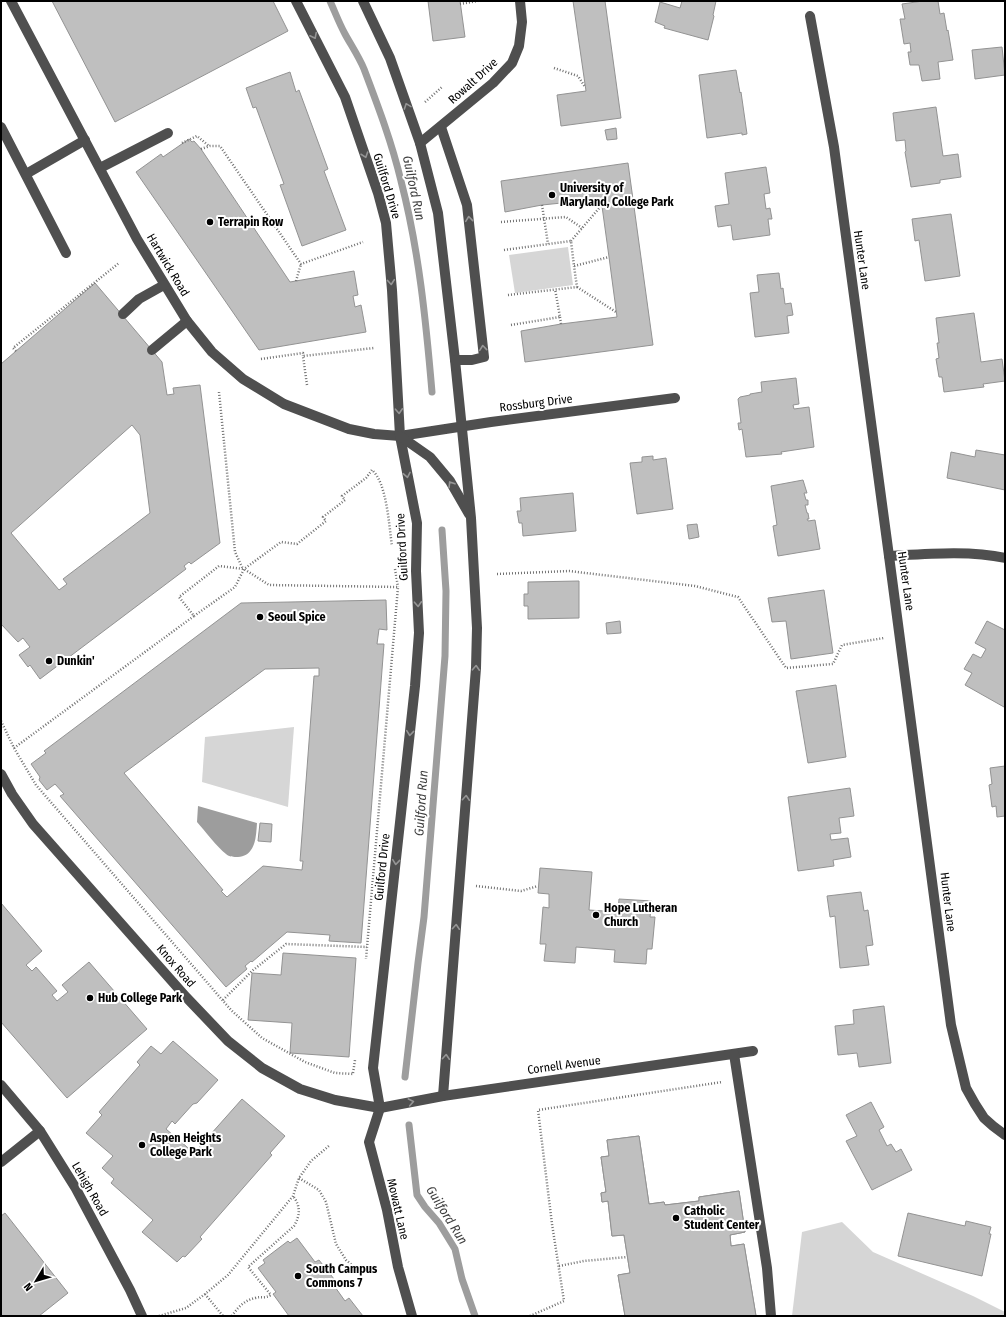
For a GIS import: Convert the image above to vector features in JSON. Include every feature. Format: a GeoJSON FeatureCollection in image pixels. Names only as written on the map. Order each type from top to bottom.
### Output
{"type":"FeatureCollection","features":[{"type":"Feature","properties":{"kind":"street","name":"Hartwick Road"},"geometry":{"type":"LineString","coordinates":[[11,1],[137,239],[187,321],[212,352],[247,381],[284,404],[350,429],[374,434],[400,436]]}},
{"type":"Feature","properties":{"kind":"street","name":"Guilford Drive"},"geometry":{"type":"LineString","coordinates":[[296,1],[345,97],[378,193],[386,223],[392,290],[400,436],[416,523],[416,571],[419,633],[415,686],[373,1068],[380,1108]]}},
{"type":"Feature","properties":{"kind":"street"},"geometry":{"type":"LineString","coordinates":[[363,1],[390,58],[420,143],[438,213],[471,518],[477,628],[476,668],[443,1096]]}},
{"type":"Feature","properties":{"kind":"street","name":"Rowalt Drive"},"geometry":{"type":"LineString","coordinates":[[420,143],[493,83],[512,63],[519,46],[522,22],[520,1]]}},
{"type":"Feature","properties":{"kind":"street","name":"Hunter Lane"},"geometry":{"type":"LineString","coordinates":[[810,16],[834,147],[890,556],[951,1025],[966,1088],[984,1118],[1005,1135]]}},
{"type":"Feature","properties":{"kind":"street"},"geometry":{"type":"LineString","coordinates":[[1,127],[66,254]]}},
{"type":"Feature","properties":{"kind":"street"},"geometry":{"type":"LineString","coordinates":[[441,127],[467,205],[484,358],[455,360]]}},
{"type":"Feature","properties":{"kind":"street"},"geometry":{"type":"LineString","coordinates":[[100,168],[168,133]]}},
{"type":"Feature","properties":{"kind":"street"},"geometry":{"type":"LineString","coordinates":[[26,174],[85,140]]}},
{"type":"Feature","properties":{"kind":"street"},"geometry":{"type":"LineString","coordinates":[[123,314],[139,299],[164,285]]}},
{"type":"Feature","properties":{"kind":"street"},"geometry":{"type":"LineString","coordinates":[[152,350],[187,321]]}},
{"type":"Feature","properties":{"kind":"street","name":"Rossburg Drive"},"geometry":{"type":"LineString","coordinates":[[400,436],[462,426],[675,398]]}},
{"type":"Feature","properties":{"kind":"street"},"geometry":{"type":"LineString","coordinates":[[400,436],[430,457],[439,467],[450,481],[471,518]]}},
{"type":"Feature","properties":{"kind":"street"},"geometry":{"type":"LineString","coordinates":[[890,556],[923,554],[976,554],[1005,558]]}},
{"type":"Feature","properties":{"kind":"street","name":"Knox Road"},"geometry":{"type":"LineString","coordinates":[[1,774],[12,794],[34,824],[186,997],[228,1041],[262,1068],[300,1089],[335,1100],[380,1108]]}},
{"type":"Feature","properties":{"kind":"street","name":"Cornell Avenue"},"geometry":{"type":"LineString","coordinates":[[380,1108],[443,1096],[753,1051]]}},
{"type":"Feature","properties":{"kind":"street"},"geometry":{"type":"LineString","coordinates":[[734,1054],[767,1268],[771,1316]]}},
{"type":"Feature","properties":{"kind":"street","name":"Lehigh Road"},"geometry":{"type":"LineString","coordinates":[[1,1084],[40,1131],[75,1187],[130,1290],[142,1316]]}},
{"type":"Feature","properties":{"kind":"street","name":"Mowatt Lane"},"geometry":{"type":"LineString","coordinates":[[380,1108],[369,1142],[387,1210],[398,1267],[412,1316]]}},
{"type":"Feature","properties":{"kind":"street"},"geometry":{"type":"LineString","coordinates":[[1,1162],[40,1131]]}},
{"type":"Feature","properties":{"kind":"path"},"geometry":{"type":"LineString","coordinates":[[460,4],[478,1]]}},
{"type":"Feature","properties":{"kind":"path"},"geometry":{"type":"LineString","coordinates":[[554,68],[578,76],[585,87]]}},
{"type":"Feature","properties":{"kind":"path"},"geometry":{"type":"LineString","coordinates":[[426,102],[442,87]]}},
{"type":"Feature","properties":{"kind":"path"},"geometry":{"type":"LineString","coordinates":[[201,150],[210,146],[220,146],[301,264]]}},
{"type":"Feature","properties":{"kind":"path"},"geometry":{"type":"LineString","coordinates":[[542,205],[548,244]]}},
{"type":"Feature","properties":{"kind":"path"},"geometry":{"type":"LineString","coordinates":[[504,250],[571,241],[602,206]]}},
{"type":"Feature","properties":{"kind":"path"},"geometry":{"type":"LineString","coordinates":[[501,222],[566,217],[582,228]]}},
{"type":"Feature","properties":{"kind":"path"},"geometry":{"type":"LineString","coordinates":[[571,241],[576,287]]}},
{"type":"Feature","properties":{"kind":"path"},"geometry":{"type":"LineString","coordinates":[[301,264],[363,242]]}},
{"type":"Feature","properties":{"kind":"path"},"geometry":{"type":"LineString","coordinates":[[574,266],[609,257]]}},
{"type":"Feature","properties":{"kind":"path"},"geometry":{"type":"LineString","coordinates":[[16,351],[13,348],[119,263]]}},
{"type":"Feature","properties":{"kind":"path"},"geometry":{"type":"LineString","coordinates":[[296,281],[301,264]]}},
{"type":"Feature","properties":{"kind":"path"},"geometry":{"type":"LineString","coordinates":[[508,295],[576,287],[616,312]]}},
{"type":"Feature","properties":{"kind":"path"},"geometry":{"type":"LineString","coordinates":[[555,290],[561,324]]}},
{"type":"Feature","properties":{"kind":"path"},"geometry":{"type":"LineString","coordinates":[[511,324],[560,317]]}},
{"type":"Feature","properties":{"kind":"path"},"geometry":{"type":"LineString","coordinates":[[261,358],[302,353],[303,356],[374,348]]}},
{"type":"Feature","properties":{"kind":"path"},"geometry":{"type":"LineString","coordinates":[[303,356],[307,385]]}},
{"type":"Feature","properties":{"kind":"path"},"geometry":{"type":"LineString","coordinates":[[219,392],[235,552],[244,570]]}},
{"type":"Feature","properties":{"kind":"path"},"geometry":{"type":"LineString","coordinates":[[14,748],[235,587],[244,570],[281,542],[297,544],[309,535],[326,521],[323,517],[345,500],[342,496],[366,478],[372,470],[376,474],[383,490],[392,546]]}},
{"type":"Feature","properties":{"kind":"path"},"geometry":{"type":"LineString","coordinates":[[194,616],[179,597],[219,566],[244,570],[269,585],[398,587]]}},
{"type":"Feature","properties":{"kind":"path"},"geometry":{"type":"LineString","coordinates":[[366,966],[398,587],[395,569]]}},
{"type":"Feature","properties":{"kind":"path"},"geometry":{"type":"LineString","coordinates":[[497,574],[569,571],[695,586],[738,597],[786,668],[833,664],[842,645],[900,635]]}},
{"type":"Feature","properties":{"kind":"path"},"geometry":{"type":"LineString","coordinates":[[1,721],[14,748],[36,785],[231,1010],[262,1038],[305,1062],[335,1073],[353,1073],[355,1059]]}},
{"type":"Feature","properties":{"kind":"path"},"geometry":{"type":"LineString","coordinates":[[473,886],[521,891],[538,886]]}},
{"type":"Feature","properties":{"kind":"path"},"geometry":{"type":"LineString","coordinates":[[223,1000],[252,971],[286,944],[367,947]]}},
{"type":"Feature","properties":{"kind":"path"},"geometry":{"type":"LineString","coordinates":[[530,1316],[564,1301],[551,1216],[538,1110],[738,1080]]}},
{"type":"Feature","properties":{"kind":"path"},"geometry":{"type":"LineString","coordinates":[[154,1315],[158,1316],[186,1308],[228,1275],[293,1196],[299,1178],[311,1161],[330,1145]]}},
{"type":"Feature","properties":{"kind":"path"},"geometry":{"type":"LineString","coordinates":[[299,1178],[319,1190],[326,1202],[336,1244],[346,1260],[358,1270],[368,1268]]}},
{"type":"Feature","properties":{"kind":"path"},"geometry":{"type":"LineString","coordinates":[[232,1316],[239,1307],[246,1302],[256,1298],[265,1298],[271,1295],[248,1266],[294,1226],[300,1214],[293,1196]]}},
{"type":"Feature","properties":{"kind":"path"},"geometry":{"type":"LineString","coordinates":[[559,1266],[584,1261],[627,1258]]}},
{"type":"Feature","properties":{"kind":"path"},"geometry":{"type":"LineString","coordinates":[[205,1294],[223,1316]]}},
{"type":"Feature","properties":{"kind":"shaded area"},"geometry":{"type":"Polygon","coordinates":[[[568,247],[573,285],[515,293],[509,255],[568,247]]]}},
{"type":"Feature","properties":{"kind":"shaded area"},"geometry":{"type":"Polygon","coordinates":[[[294,727],[288,807],[202,782],[205,737],[294,727]]]}},
{"type":"Feature","properties":{"kind":"shaded area"},"geometry":{"type":"Polygon","coordinates":[[[198,806],[257,823],[252,849],[244,856],[233,857],[227,855],[197,822],[198,806]]]}},
{"type":"Feature","properties":{"kind":"shaded area"},"geometry":{"type":"Polygon","coordinates":[[[842,1222],[873,1252],[973,1296],[1005,1312],[1005,1316],[792,1316],[802,1232],[842,1222]]]}},
{"type":"Feature","properties":{"kind":"building"},"geometry":{"type":"Polygon","coordinates":[[[52,1],[273,1],[288,31],[115,122],[52,1]]]}},
{"type":"Feature","properties":{"kind":"building"},"geometry":{"type":"Polygon","coordinates":[[[428,1],[460,1],[465,37],[433,41],[428,1]]]}},
{"type":"Feature","properties":{"kind":"building"},"geometry":{"type":"Polygon","coordinates":[[[573,1],[605,1],[621,118],[561,126],[557,95],[586,91],[573,1]]]}},
{"type":"Feature","properties":{"kind":"building"},"geometry":{"type":"Polygon","coordinates":[[[682,1],[716,1],[708,40],[664,28],[665,26],[655,22],[660,2],[680,8],[682,1]]]}},
{"type":"Feature","properties":{"kind":"building"},"geometry":{"type":"Polygon","coordinates":[[[923,1],[938,1],[940,14],[944,13],[953,60],[938,62],[940,79],[922,81],[919,65],[910,65],[908,52],[911,52],[910,43],[904,44],[900,19],[905,19],[902,4],[923,1]]]}},
{"type":"Feature","properties":{"kind":"building"},"geometry":{"type":"Polygon","coordinates":[[[1002,47],[1005,75],[975,79],[972,50],[1002,47]]]}},
{"type":"Feature","properties":{"kind":"building"},"geometry":{"type":"Polygon","coordinates":[[[736,70],[740,93],[741,92],[747,134],[742,135],[742,133],[707,138],[699,75],[736,70]]]}},
{"type":"Feature","properties":{"kind":"building"},"geometry":{"type":"Polygon","coordinates":[[[290,72],[296,92],[299,90],[328,169],[324,171],[346,230],[302,246],[280,185],[284,184],[256,107],[253,108],[246,88],[290,72]]]}},
{"type":"Feature","properties":{"kind":"building"},"geometry":{"type":"Polygon","coordinates":[[[936,107],[943,156],[958,154],[961,177],[940,180],[940,183],[911,187],[905,152],[905,140],[896,141],[893,113],[936,107]]]}},
{"type":"Feature","properties":{"kind":"building"},"geometry":{"type":"Polygon","coordinates":[[[616,128],[617,139],[607,140],[605,130],[616,128]]]}},
{"type":"Feature","properties":{"kind":"building","name":"Terrapin Row"},"geometry":{"type":"Polygon","coordinates":[[[189,139],[192,142],[194,141],[201,149],[290,282],[354,271],[358,295],[353,296],[355,307],[361,305],[366,332],[259,350],[136,172],[161,154],[163,157],[189,139]]]}},
{"type":"Feature","properties":{"kind":"building"},"geometry":{"type":"Polygon","coordinates":[[[628,163],[653,345],[525,362],[521,331],[617,317],[601,199],[542,205],[505,212],[501,181],[628,163]]]}},
{"type":"Feature","properties":{"kind":"building"},"geometry":{"type":"Polygon","coordinates":[[[766,167],[770,193],[764,194],[766,209],[770,208],[772,219],[768,219],[770,235],[733,240],[731,225],[718,227],[715,206],[729,204],[725,173],[766,167]]]}},
{"type":"Feature","properties":{"kind":"building"},"geometry":{"type":"Polygon","coordinates":[[[951,214],[960,276],[925,281],[919,240],[915,241],[912,219],[951,214]]]}},
{"type":"Feature","properties":{"kind":"building"},"geometry":{"type":"Polygon","coordinates":[[[779,273],[785,304],[791,303],[793,315],[787,316],[789,333],[755,337],[750,293],[759,292],[757,275],[779,273]]]}},
{"type":"Feature","properties":{"kind":"building"},"geometry":{"type":"Polygon","coordinates":[[[95,283],[162,362],[167,395],[174,394],[173,388],[200,385],[220,543],[191,564],[189,562],[184,566],[186,569],[40,679],[30,665],[28,667],[19,655],[30,647],[23,638],[18,642],[1,624],[1,364],[95,283]],[[132,425],[11,533],[59,590],[67,584],[63,579],[150,513],[140,435],[132,425]]]}},
{"type":"Feature","properties":{"kind":"building"},"geometry":{"type":"Polygon","coordinates":[[[974,313],[981,362],[1002,359],[1005,381],[983,384],[984,387],[944,392],[942,377],[939,377],[936,359],[939,358],[937,343],[939,343],[936,318],[974,313]]]}},
{"type":"Feature","properties":{"kind":"building"},"geometry":{"type":"Polygon","coordinates":[[[796,378],[799,404],[793,405],[794,409],[809,407],[814,447],[781,452],[782,454],[746,457],[742,429],[739,430],[738,423],[741,423],[738,399],[750,394],[762,392],[761,382],[796,378]]]}},
{"type":"Feature","properties":{"kind":"building"},"geometry":{"type":"Polygon","coordinates":[[[976,450],[1005,455],[1005,490],[947,478],[951,452],[975,457],[976,450]]]}},
{"type":"Feature","properties":{"kind":"building"},"geometry":{"type":"Polygon","coordinates":[[[653,456],[653,460],[666,458],[673,509],[637,514],[630,463],[642,462],[642,457],[653,456]]]}},
{"type":"Feature","properties":{"kind":"building"},"geometry":{"type":"Polygon","coordinates":[[[803,480],[807,493],[804,493],[806,500],[808,500],[808,505],[805,505],[809,519],[807,519],[808,521],[815,520],[820,549],[778,556],[773,526],[777,525],[771,486],[803,480]]]}},
{"type":"Feature","properties":{"kind":"building"},"geometry":{"type":"Polygon","coordinates":[[[573,493],[576,531],[523,536],[522,523],[519,523],[517,511],[521,511],[520,498],[573,493]]]}},
{"type":"Feature","properties":{"kind":"building"},"geometry":{"type":"Polygon","coordinates":[[[697,524],[699,537],[689,539],[687,525],[697,524]]]}},
{"type":"Feature","properties":{"kind":"building"},"geometry":{"type":"Polygon","coordinates":[[[579,581],[579,618],[528,619],[528,606],[524,606],[524,594],[528,594],[528,582],[579,581]]]}},
{"type":"Feature","properties":{"kind":"building"},"geometry":{"type":"Polygon","coordinates":[[[824,590],[833,653],[791,659],[786,621],[772,622],[768,598],[824,590]]]}},
{"type":"Feature","properties":{"kind":"building"},"geometry":{"type":"Polygon","coordinates":[[[386,600],[387,630],[379,629],[377,644],[384,644],[361,943],[329,941],[330,935],[287,932],[252,962],[251,961],[245,966],[247,969],[226,987],[60,796],[64,794],[55,784],[47,790],[39,780],[40,777],[31,764],[46,753],[44,751],[241,603],[386,600]],[[319,668],[265,669],[124,773],[223,890],[221,891],[227,897],[263,866],[302,870],[303,861],[300,861],[314,676],[319,676],[319,668]]]}},
{"type":"Feature","properties":{"kind":"building"},"geometry":{"type":"Polygon","coordinates":[[[620,621],[621,633],[607,634],[606,623],[620,621]]]}},
{"type":"Feature","properties":{"kind":"building"},"geometry":{"type":"Polygon","coordinates":[[[987,621],[1005,630],[1004,707],[965,685],[972,673],[964,669],[973,654],[981,658],[986,649],[975,643],[987,621]]]}},
{"type":"Feature","properties":{"kind":"building"},"geometry":{"type":"Polygon","coordinates":[[[836,685],[846,757],[808,763],[796,691],[836,685]]]}},
{"type":"Feature","properties":{"kind":"building"},"geometry":{"type":"Polygon","coordinates":[[[1005,766],[1005,816],[997,817],[996,806],[992,807],[989,785],[992,784],[990,768],[1005,766]]]}},
{"type":"Feature","properties":{"kind":"building"},"geometry":{"type":"Polygon","coordinates":[[[850,788],[854,816],[839,818],[841,833],[830,834],[831,840],[848,838],[851,857],[833,860],[834,866],[798,871],[788,797],[850,788]]]}},
{"type":"Feature","properties":{"kind":"building"},"geometry":{"type":"Polygon","coordinates":[[[260,823],[272,824],[271,842],[258,841],[260,823]]]}},
{"type":"Feature","properties":{"kind":"building","name":"Hope Lutheran Church"},"geometry":{"type":"Polygon","coordinates":[[[540,868],[592,872],[589,910],[618,912],[619,899],[652,901],[650,917],[655,917],[652,949],[647,949],[646,964],[614,962],[615,950],[576,947],[575,963],[544,961],[546,944],[540,944],[543,907],[549,908],[549,894],[538,893],[540,868]]]}},
{"type":"Feature","properties":{"kind":"building"},"geometry":{"type":"Polygon","coordinates":[[[861,892],[864,911],[868,910],[873,945],[866,946],[869,965],[840,968],[835,916],[830,917],[827,896],[861,892]]]}},
{"type":"Feature","properties":{"kind":"building","name":"Hub College Park"},"geometry":{"type":"Polygon","coordinates":[[[1,903],[42,951],[26,965],[32,971],[36,967],[57,991],[52,995],[57,1001],[68,992],[62,985],[89,962],[147,1029],[67,1098],[1,1022],[1,903]]]}},
{"type":"Feature","properties":{"kind":"building"},"geometry":{"type":"Polygon","coordinates":[[[283,953],[356,958],[349,1057],[290,1053],[292,1023],[248,1020],[252,973],[281,975],[283,953]]]}},
{"type":"Feature","properties":{"kind":"building"},"geometry":{"type":"Polygon","coordinates":[[[884,1006],[891,1063],[859,1067],[857,1053],[838,1055],[835,1026],[854,1024],[853,1010],[884,1006]]]}},
{"type":"Feature","properties":{"kind":"building","name":"Aspen Heights College Park"},"geometry":{"type":"Polygon","coordinates":[[[173,1041],[218,1080],[175,1124],[172,1121],[166,1129],[194,1153],[242,1099],[285,1136],[270,1153],[272,1155],[200,1237],[202,1239],[185,1257],[183,1256],[177,1262],[142,1232],[153,1220],[111,1183],[114,1179],[102,1168],[113,1156],[86,1133],[102,1115],[99,1112],[140,1065],[137,1062],[151,1046],[161,1054],[173,1041]]]}},
{"type":"Feature","properties":{"kind":"building"},"geometry":{"type":"Polygon","coordinates":[[[871,1102],[884,1127],[879,1130],[887,1146],[891,1144],[896,1152],[901,1149],[912,1170],[872,1190],[846,1141],[857,1136],[846,1115],[871,1102]]]}},
{"type":"Feature","properties":{"kind":"building","name":"Catholic Student Center"},"geometry":{"type":"Polygon","coordinates":[[[639,1136],[649,1204],[664,1202],[665,1205],[699,1201],[699,1197],[739,1191],[745,1232],[730,1235],[731,1246],[744,1244],[756,1316],[625,1316],[618,1275],[630,1273],[624,1235],[612,1236],[608,1201],[602,1202],[601,1193],[606,1192],[601,1157],[609,1156],[607,1140],[639,1136]],[[711,1232],[641,1241],[643,1259],[713,1250],[711,1232]]]}},
{"type":"Feature","properties":{"kind":"building","name":"Catholic Student Center"},"geometry":{"type":"Polygon","coordinates":[[[639,1136],[649,1204],[664,1202],[665,1205],[699,1201],[699,1197],[739,1191],[745,1232],[730,1235],[731,1246],[744,1244],[756,1316],[625,1316],[618,1275],[630,1273],[624,1235],[612,1236],[608,1201],[602,1202],[601,1193],[606,1192],[601,1157],[609,1156],[607,1140],[639,1136]]]}},
{"type":"Feature","properties":{"kind":"building"},"geometry":{"type":"Polygon","coordinates":[[[5,1213],[68,1293],[39,1316],[1,1316],[1,1216],[5,1213]]]}},
{"type":"Feature","properties":{"kind":"building"},"geometry":{"type":"Polygon","coordinates":[[[908,1213],[965,1226],[966,1221],[991,1227],[989,1234],[991,1234],[982,1276],[898,1256],[908,1213]]]}},
{"type":"Feature","properties":{"kind":"building","name":"South Campus Commons 7"},"geometry":{"type":"Polygon","coordinates":[[[297,1238],[315,1262],[319,1260],[338,1284],[335,1287],[345,1301],[349,1298],[363,1316],[289,1316],[273,1294],[276,1292],[258,1268],[265,1263],[263,1260],[288,1241],[290,1243],[297,1238]]]}},
{"type":"Feature","properties":{"kind":"waterway","name":"Guilford Run"},"geometry":{"type":"LineString","coordinates":[[330,1],[343,30],[364,69],[397,167],[413,233],[424,313],[432,392]]}},
{"type":"Feature","properties":{"kind":"waterway","name":"Guilford Run"},"geometry":{"type":"LineString","coordinates":[[405,1077],[424,917],[445,656],[446,591],[442,530]]}},
{"type":"Feature","properties":{"kind":"waterway","name":"Guilford Run"},"geometry":{"type":"LineString","coordinates":[[409,1125],[417,1195],[439,1223],[455,1249],[462,1279],[475,1316]]}},
{"type":"Feature","properties":{"kind":"place","name":"University of Maryland, College Park"},"geometry":{"type":"Point","coordinates":[552,195]}},
{"type":"Feature","properties":{"kind":"place","name":"Terrapin Row"},"geometry":{"type":"Point","coordinates":[210,222]}},
{"type":"Feature","properties":{"kind":"place","name":"Seoul Spice"},"geometry":{"type":"Point","coordinates":[260,617]}},
{"type":"Feature","properties":{"kind":"place","name":"Dunkin'"},"geometry":{"type":"Point","coordinates":[49,661]}},
{"type":"Feature","properties":{"kind":"place","name":"Hope Lutheran Church"},"geometry":{"type":"Point","coordinates":[596,915]}},
{"type":"Feature","properties":{"kind":"place","name":"Hub College Park"},"geometry":{"type":"Point","coordinates":[90,998]}},
{"type":"Feature","properties":{"kind":"place","name":"Aspen Heights College Park"},"geometry":{"type":"Point","coordinates":[142,1145]}},
{"type":"Feature","properties":{"kind":"place","name":"Catholic Student Center"},"geometry":{"type":"Point","coordinates":[676,1218]}},
{"type":"Feature","properties":{"kind":"place","name":"South Campus Commons 7"},"geometry":{"type":"Point","coordinates":[298,1276]}}]}
